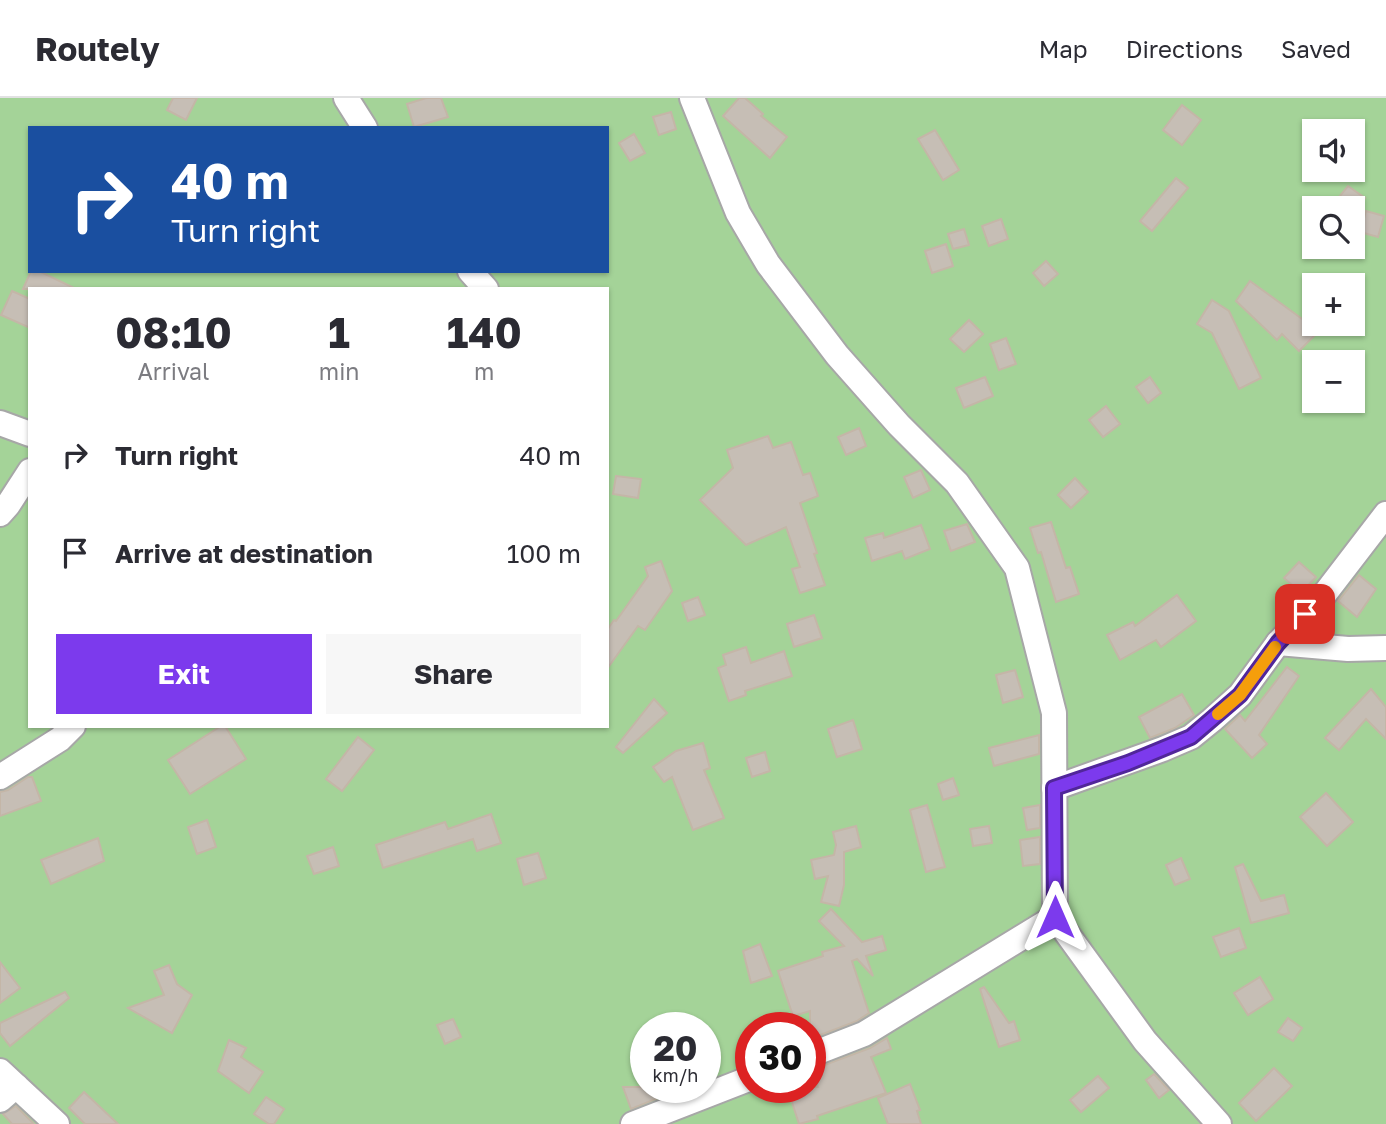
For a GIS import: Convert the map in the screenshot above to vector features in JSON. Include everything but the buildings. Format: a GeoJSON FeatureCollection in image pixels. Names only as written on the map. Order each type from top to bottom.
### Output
{"type":"FeatureCollection","features":[{"type":"Feature","properties":{"kind":"street"},"geometry":{"type":"LineString","coordinates":[[345,98],[364,126]]}},
{"type":"Feature","properties":{"kind":"street"},"geometry":{"type":"LineString","coordinates":[[692,98],[738,213],[768,264],[837,355],[898,425],[957,483],[1017,568],[1054,713],[1055,917],[1145,1041],[1219,1124]]}},
{"type":"Feature","properties":{"kind":"street"},"geometry":{"type":"LineString","coordinates":[[472,273],[484,287]]}},
{"type":"Feature","properties":{"kind":"street"},"geometry":{"type":"LineString","coordinates":[[0,423],[28,433]]}},
{"type":"Feature","properties":{"kind":"street"},"geometry":{"type":"LineString","coordinates":[[0,514],[28,474]]}},
{"type":"Feature","properties":{"kind":"street"},"geometry":{"type":"LineString","coordinates":[[1054,788],[1128,763],[1191,737],[1240,695],[1278,643],[1320,600],[1386,514]]}},
{"type":"Feature","properties":{"kind":"street"},"geometry":{"type":"LineString","coordinates":[[1278,643],[1348,649],[1386,648]]}},
{"type":"Feature","properties":{"kind":"street"},"geometry":{"type":"LineString","coordinates":[[0,777],[60,739],[71,728]]}},
{"type":"Feature","properties":{"kind":"street"},"geometry":{"type":"LineString","coordinates":[[826,1049],[864,1034],[1055,917]]}},
{"type":"Feature","properties":{"kind":"street"},"geometry":{"type":"LineString","coordinates":[[633,1124],[735,1084]]}},
{"type":"Feature","properties":{"kind":"street"},"geometry":{"type":"LineString","coordinates":[[5,1086],[57,1124]]}},
{"type":"Feature","properties":{"kind":"green space"},"geometry":{"type":"Polygon","coordinates":[[[0,98],[1386,98],[1386,1124],[0,1124],[0,98]]]}},
{"type":"Feature","properties":{"kind":"slow traffic"},"geometry":{"type":"LineString","coordinates":[[1218,714],[1240,695],[1275,647]]}},
{"type":"Feature","properties":{"kind":"route"},"geometry":{"type":"LineString","coordinates":[[1055,917],[1054,788],[1163,750],[1191,737],[1240,695],[1278,643],[1305,614]]}}]}
